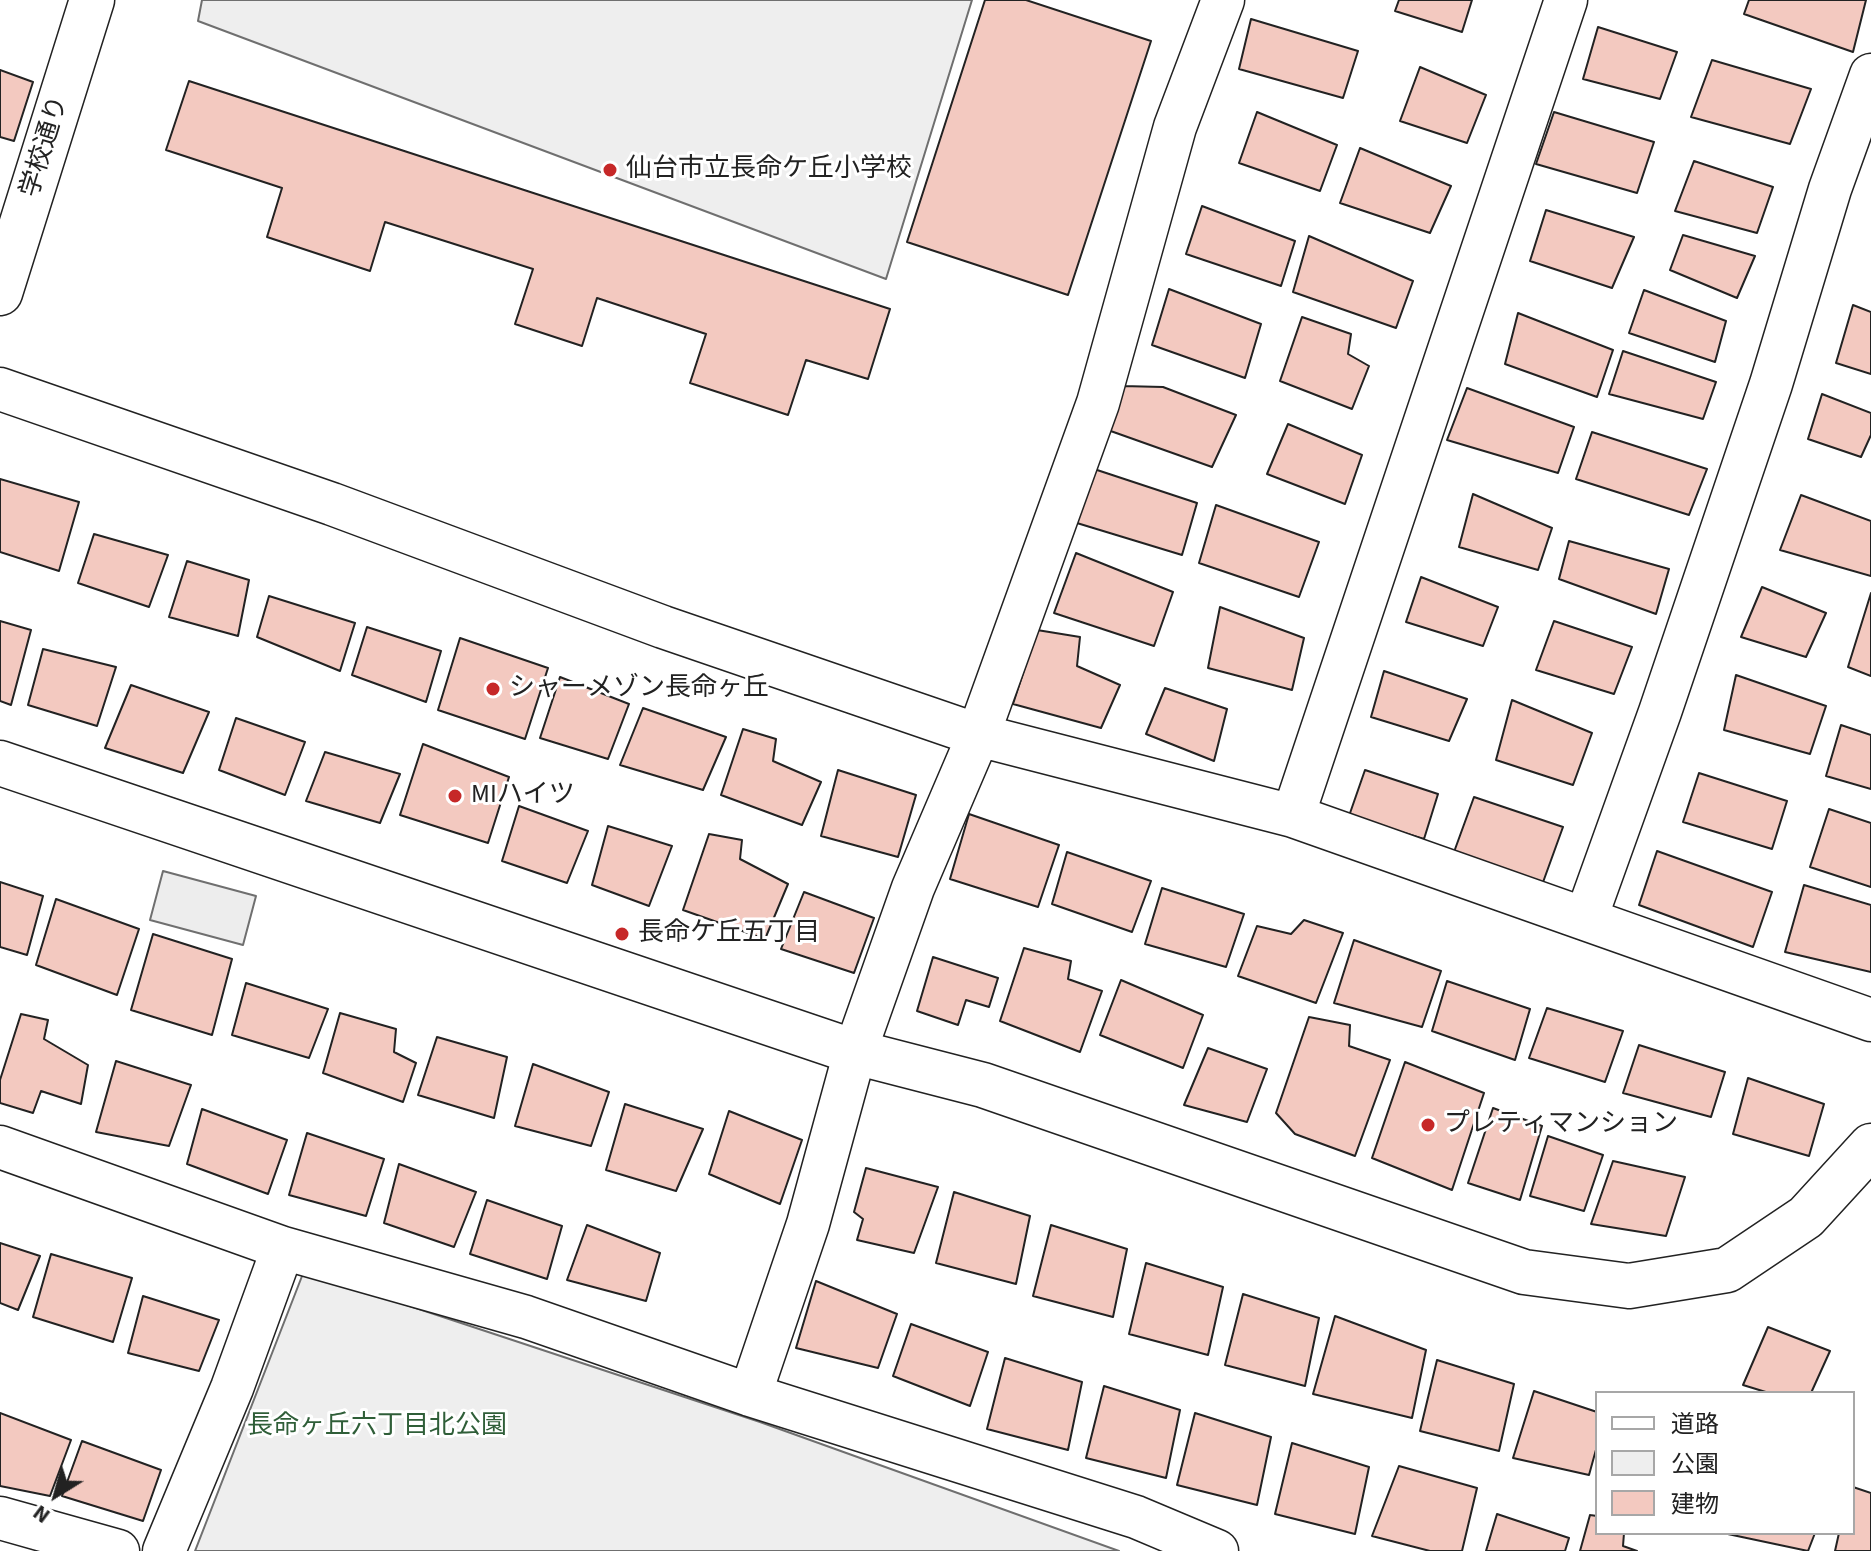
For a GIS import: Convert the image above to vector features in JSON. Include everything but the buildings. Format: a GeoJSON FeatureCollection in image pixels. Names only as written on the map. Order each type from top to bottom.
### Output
{"type":"FeatureCollection","features":[{"type":"Feature","properties":{"kind":"street","name":"学校通り"},"geometry":{"type":"LineString","coordinates":[[0,293],[92,0]]}},
{"type":"Feature","properties":{"kind":"street"},"geometry":{"type":"LineString","coordinates":[[750,1395],[808,1224],[855,1052],[913,888],[978,735],[1098,403],[1175,127],[1223,0]]}},
{"type":"Feature","properties":{"kind":"street"},"geometry":{"type":"LineString","coordinates":[[1293,816],[1566,0]]}},
{"type":"Feature","properties":{"kind":"street"},"geometry":{"type":"LineString","coordinates":[[1586,918],[1660,712],[1771,384],[1830,189],[1871,75]]}},
{"type":"Feature","properties":{"kind":"street"},"geometry":{"type":"LineString","coordinates":[[0,389],[332,504],[663,627],[978,735],[1293,816],[1871,1020]]}},
{"type":"Feature","properties":{"kind":"street"},"geometry":{"type":"LineString","coordinates":[[0,763],[855,1052],[983,1085],[1524,1272],[1629,1286],[1727,1270],[1806,1217],[1871,1146]]}},
{"type":"Feature","properties":{"kind":"street"},"geometry":{"type":"LineString","coordinates":[[0,1147],[283,1248],[526,1317],[750,1395],[1136,1517],[1217,1551]]}},
{"type":"Feature","properties":{"kind":"street"},"geometry":{"type":"LineString","coordinates":[[164,1551],[232,1388],[283,1248]]}},
{"type":"Feature","properties":{"kind":"street"},"geometry":{"type":"LineString","coordinates":[[0,1518],[118,1551]]}},
{"type":"Feature","properties":{"kind":"green space"},"geometry":{"type":"Polygon","coordinates":[[[202,0],[972,0],[886,279],[198,21],[202,0]]]}},
{"type":"Feature","properties":{"kind":"green space","name":"長命ヶ丘六丁目北公園"},"geometry":{"type":"Polygon","coordinates":[[[304,1271],[760,1422],[1119,1551],[195,1551],[304,1271]]]}},
{"type":"Feature","properties":{"kind":"shaded area"},"geometry":{"type":"Polygon","coordinates":[[[163,871],[256,896],[243,945],[150,920],[163,871]]]}},
{"type":"Feature","properties":{"kind":"place","name":"仙台市立長命ケ丘小学校"},"geometry":{"type":"Point","coordinates":[610,170]}},
{"type":"Feature","properties":{"kind":"place","name":"シャーメゾン長命ヶ丘"},"geometry":{"type":"Point","coordinates":[493,689]}},
{"type":"Feature","properties":{"kind":"place","name":"MIハイツ"},"geometry":{"type":"Point","coordinates":[455,796]}},
{"type":"Feature","properties":{"kind":"place","name":"長命ケ丘五丁目"},"geometry":{"type":"Point","coordinates":[622,934]}},
{"type":"Feature","properties":{"kind":"place","name":"プレティマンション"},"geometry":{"type":"Point","coordinates":[1428,1125]}}]}
